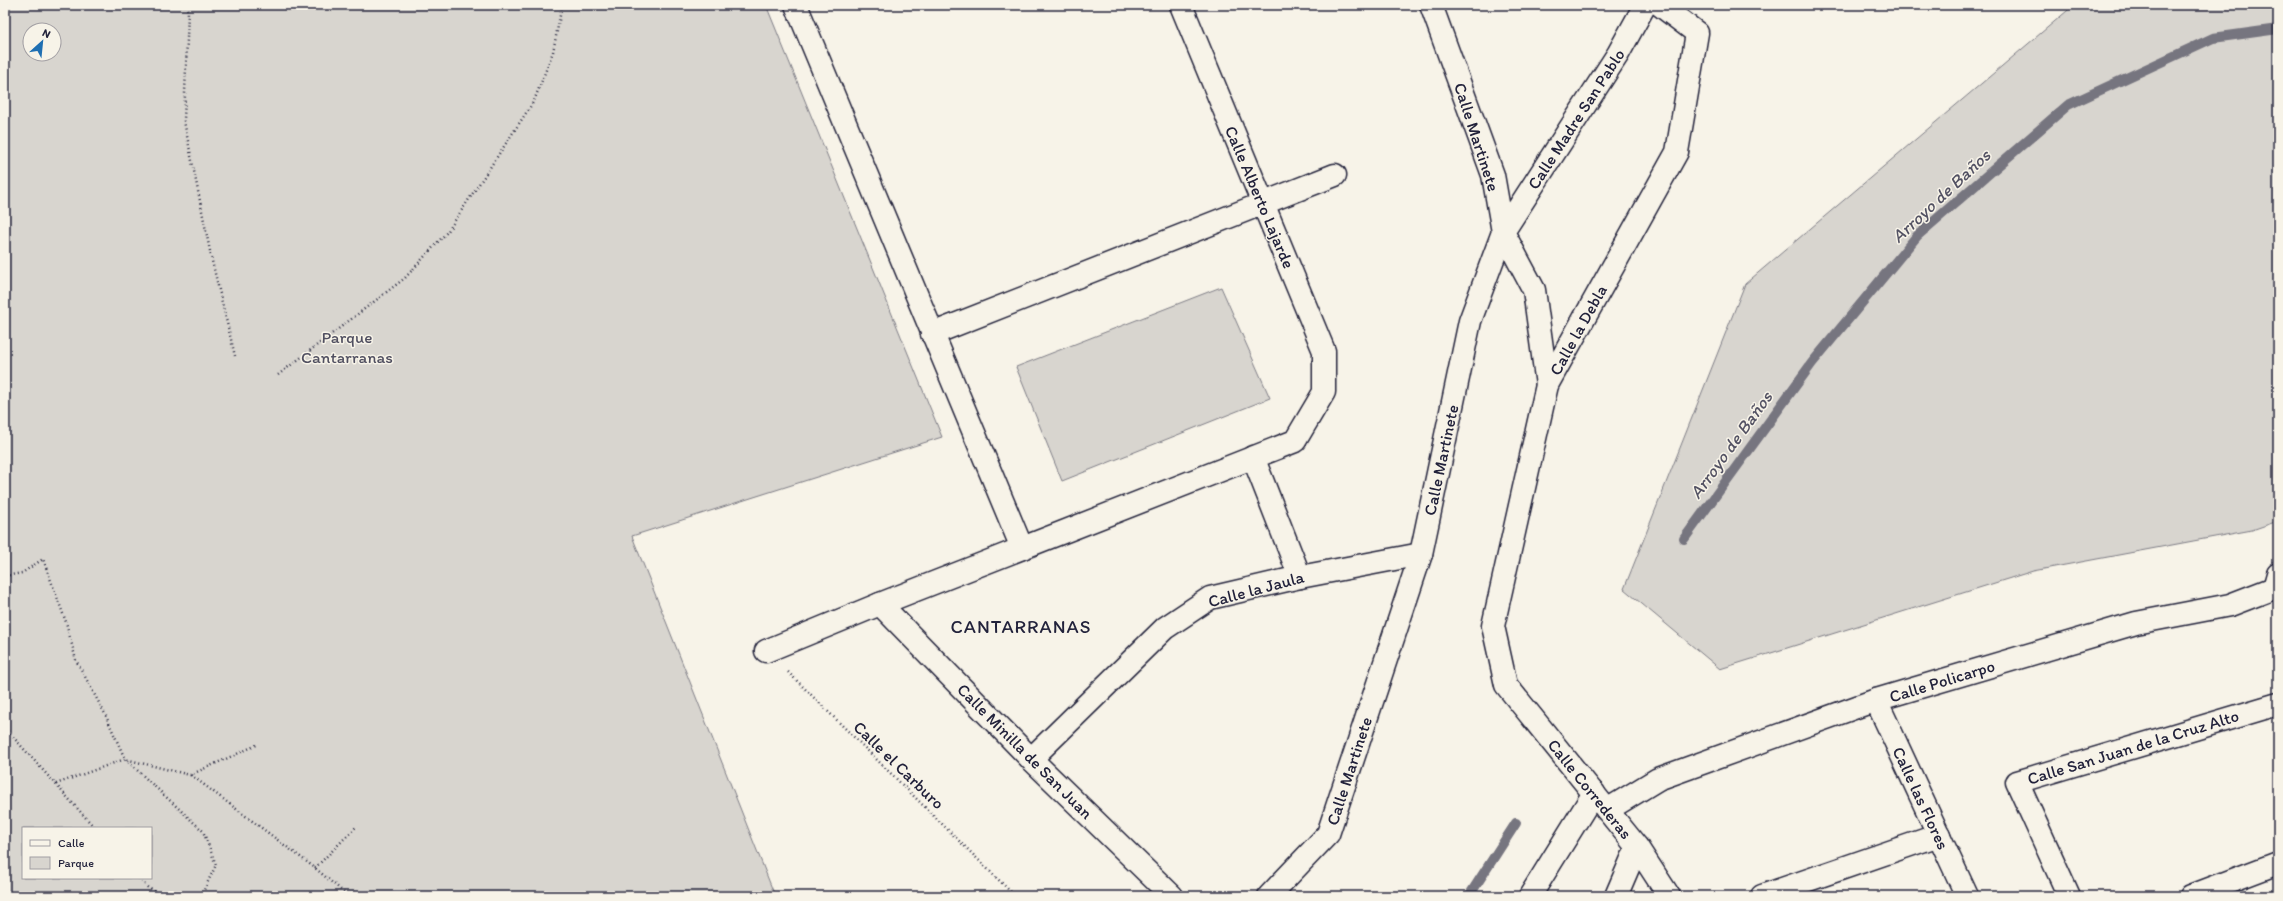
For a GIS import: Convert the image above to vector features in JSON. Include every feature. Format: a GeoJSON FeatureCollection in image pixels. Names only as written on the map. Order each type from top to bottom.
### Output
{"type":"FeatureCollection","features":[{"type":"Feature","properties":{"kind":"street"},"geometry":{"type":"LineString","coordinates":[[796,5],[1022,548]]}},
{"type":"Feature","properties":{"kind":"street","name":"Calle Alberto Lajarde"},"geometry":{"type":"LineString","coordinates":[[1181,5],[1324,351],[1324,392],[1295,441],[1253,457]]}},
{"type":"Feature","properties":{"kind":"street","name":"Calle Martinete"},"geometry":{"type":"LineString","coordinates":[[1269,896],[1328,834],[1421,554],[1470,322],[1503,232],[1493,175],[1431,5]]}},
{"type":"Feature","properties":{"kind":"street","name":"Calle Madre San Pablo"},"geometry":{"type":"LineString","coordinates":[[1503,232],[1618,54],[1646,5]]}},
{"type":"Feature","properties":{"kind":"street","name":"Calle la Debla"},"geometry":{"type":"LineString","coordinates":[[1506,685],[1493,626],[1547,385],[1677,152],[1697,33],[1660,5]]}},
{"type":"Feature","properties":{"kind":"street"},"geometry":{"type":"LineString","coordinates":[[932,334],[1335,176]]}},
{"type":"Feature","properties":{"kind":"street"},"geometry":{"type":"LineString","coordinates":[[1503,232],[1534,290],[1547,385]]}},
{"type":"Feature","properties":{"kind":"street"},"geometry":{"type":"LineString","coordinates":[[766,651],[880,604],[1253,457],[1300,577]]}},
{"type":"Feature","properties":{"kind":"street","name":"Calle la Jaula"},"geometry":{"type":"LineString","coordinates":[[1031,759],[1166,628],[1210,598],[1300,577],[1421,554]]}},
{"type":"Feature","properties":{"kind":"street","name":"Calle Policarpo"},"geometry":{"type":"LineString","coordinates":[[1607,810],[1658,779],[1876,700],[2136,623],[2230,605],[2274,588],[2278,574]]}},
{"type":"Feature","properties":{"kind":"street","name":"Calle Minilla de San Juan"},"geometry":{"type":"LineString","coordinates":[[880,604],[1031,759],[1172,896]]}},
{"type":"Feature","properties":{"kind":"street","name":"Calle Correderas"},"geometry":{"type":"LineString","coordinates":[[1506,685],[1637,847],[1669,896]]}},
{"type":"Feature","properties":{"kind":"street","name":"Calle las Flores"},"geometry":{"type":"LineString","coordinates":[[1876,700],[1967,896]]}},
{"type":"Feature","properties":{"kind":"street","name":"Calle San Juan de la Cruz Alto"},"geometry":{"type":"LineString","coordinates":[[2069,896],[2017,782],[2278,704]]}},
{"type":"Feature","properties":{"kind":"street"},"geometry":{"type":"LineString","coordinates":[[1530,896],[1594,793]]}},
{"type":"Feature","properties":{"kind":"street"},"geometry":{"type":"LineString","coordinates":[[1762,896],[1939,835]]}},
{"type":"Feature","properties":{"kind":"street"},"geometry":{"type":"LineString","coordinates":[[1616,896],[1637,847]]}},
{"type":"Feature","properties":{"kind":"street"},"geometry":{"type":"LineString","coordinates":[[2191,896],[2278,864]]}},
{"type":"Feature","properties":{"kind":"path"},"geometry":{"type":"LineString","coordinates":[[186,5],[188,10],[184,121],[212,261],[235,356]]}},
{"type":"Feature","properties":{"kind":"path"},"geometry":{"type":"LineString","coordinates":[[278,375],[406,278],[448,231],[534,101],[553,52],[562,5]]}},
{"type":"Feature","properties":{"kind":"path"},"geometry":{"type":"LineString","coordinates":[[5,576],[22,573],[43,559],[66,622],[76,660],[105,714],[125,759],[203,831],[216,865],[200,896]]}},
{"type":"Feature","properties":{"kind":"path","name":"Calle el Carburo"},"geometry":{"type":"LineString","coordinates":[[766,651],[1016,896]]}},
{"type":"Feature","properties":{"kind":"path"},"geometry":{"type":"LineString","coordinates":[[5,728],[94,827]]}},
{"type":"Feature","properties":{"kind":"path"},"geometry":{"type":"LineString","coordinates":[[190,774],[259,744]]}},
{"type":"Feature","properties":{"kind":"path"},"geometry":{"type":"LineString","coordinates":[[56,784],[125,759],[190,774],[315,868],[348,896]]}},
{"type":"Feature","properties":{"kind":"path"},"geometry":{"type":"LineString","coordinates":[[315,868],[356,827]]}},
{"type":"Feature","properties":{"kind":"path"},"geometry":{"type":"LineString","coordinates":[[140,879],[147,887],[162,896]]}},
{"type":"Feature","properties":{"kind":"green space","name":"Parque Cantarranas"},"geometry":{"type":"Polygon","coordinates":[[[5,5],[766,5],[942,437],[632,536],[775,896],[5,896],[5,5]]]}},
{"type":"Feature","properties":{"kind":"green space"},"geometry":{"type":"Polygon","coordinates":[[[2074,5],[2278,5],[2278,521],[2252,530],[2033,571],[1720,669],[1624,589],[1745,284],[2074,5]]]}},
{"type":"Feature","properties":{"kind":"green space"},"geometry":{"type":"Polygon","coordinates":[[[1221,287],[1270,398],[1062,481],[1016,367],[1221,287]]]}},
{"type":"Feature","properties":{"kind":"waterway","name":"Arroyo de Baños"},"geometry":{"type":"LineString","coordinates":[[1684,539],[1812,363],[1917,236],[2068,105],[2213,38],[2278,29]]}},
{"type":"Feature","properties":{"kind":"waterway","name":"Arroyo de Baños"},"geometry":{"type":"LineString","coordinates":[[1469,896],[1516,823]]}},
{"type":"Feature","properties":{"kind":"district","name":"CANTARRANAS"},"geometry":{"type":"Point","coordinates":[1021,626]}}]}
